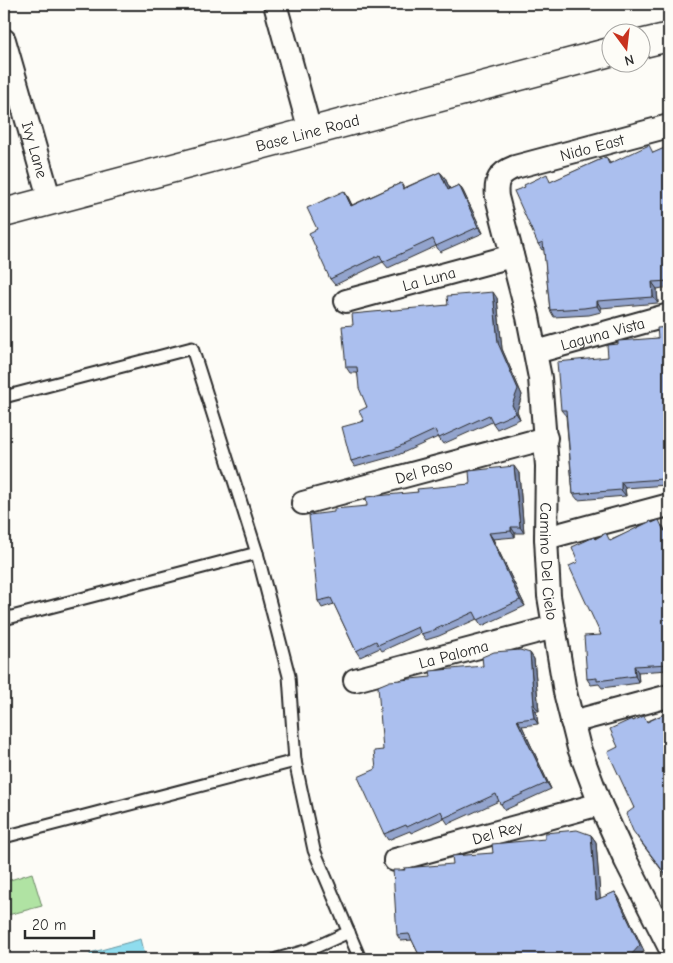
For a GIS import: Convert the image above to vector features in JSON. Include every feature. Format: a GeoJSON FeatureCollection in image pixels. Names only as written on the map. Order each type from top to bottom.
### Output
{"type":"FeatureCollection","features":[{"type":"Feature","properties":{"kind":"main road"},"geometry":{"type":"LineString","coordinates":[[650,42],[669,37]]}},
{"type":"Feature","properties":{"kind":"main road","name":"Base Line Road"},"geometry":{"type":"LineString","coordinates":[[4,213],[600,55]]}},
{"type":"Feature","properties":{"kind":"street"},"geometry":{"type":"LineString","coordinates":[[275,4],[310,131]]}},
{"type":"Feature","properties":{"kind":"street","name":"Ivy Lane"},"geometry":{"type":"LineString","coordinates":[[4,40],[50,201]]}},
{"type":"Feature","properties":{"kind":"street","name":"Nido East"},"geometry":{"type":"LineString","coordinates":[[515,167],[669,126]]}},
{"type":"Feature","properties":{"kind":"street","name":"Camino Del Cielo"},"geometry":{"type":"LineString","coordinates":[[515,167],[506,170],[498,177],[496,187],[497,198],[536,352],[546,438],[546,538],[549,596],[558,661],[572,722],[582,756],[600,804],[626,861],[669,946]]}},
{"type":"Feature","properties":{"kind":"street","name":"La Luna"},"geometry":{"type":"LineString","coordinates":[[346,301],[512,256]]}},
{"type":"Feature","properties":{"kind":"street","name":"Laguna Vista"},"geometry":{"type":"LineString","coordinates":[[536,352],[669,315]]}},
{"type":"Feature","properties":{"kind":"street","name":"Del Paso"},"geometry":{"type":"LineString","coordinates":[[302,504],[546,438]]}},
{"type":"Feature","properties":{"kind":"street"},"geometry":{"type":"LineString","coordinates":[[546,538],[669,505]]}},
{"type":"Feature","properties":{"kind":"street","name":"La Paloma"},"geometry":{"type":"LineString","coordinates":[[355,680],[554,628]]}},
{"type":"Feature","properties":{"kind":"street"},"geometry":{"type":"LineString","coordinates":[[572,722],[669,696]]}},
{"type":"Feature","properties":{"kind":"street","name":"Del Rey"},"geometry":{"type":"LineString","coordinates":[[395,860],[600,804]]}},
{"type":"Feature","properties":{"kind":"lane"},"geometry":{"type":"LineString","coordinates":[[4,397],[192,348],[257,553],[289,676],[295,761],[314,850],[360,959]]}},
{"type":"Feature","properties":{"kind":"lane"},"geometry":{"type":"LineString","coordinates":[[4,619],[257,553]]}},
{"type":"Feature","properties":{"kind":"lane"},"geometry":{"type":"LineString","coordinates":[[4,837],[295,761]]}},
{"type":"Feature","properties":{"kind":"lane"},"geometry":{"type":"LineString","coordinates":[[277,959],[309,950],[349,932]]}},
{"type":"Feature","properties":{"kind":"green space"},"geometry":{"type":"Polygon","coordinates":[[[32,873],[42,906],[4,916],[4,882],[32,873]]]}},
{"type":"Feature","properties":{"kind":"water"},"geometry":{"type":"Polygon","coordinates":[[[141,939],[146,959],[91,959],[90,953],[141,939]]]}},
{"type":"Feature","properties":{"kind":"building"},"geometry":{"type":"Polygon","coordinates":[[[649,145],[653,153],[669,146],[669,281],[652,282],[653,297],[597,301],[597,306],[550,310],[543,242],[538,244],[514,191],[547,174],[550,182],[606,157],[609,164],[649,145]]]}},
{"type":"Feature","properties":{"kind":"building"},"geometry":{"type":"Polygon","coordinates":[[[440,172],[448,190],[459,185],[478,227],[436,246],[433,239],[383,262],[380,255],[330,279],[309,233],[317,229],[307,208],[344,191],[351,206],[401,183],[403,189],[440,172]]]}},
{"type":"Feature","properties":{"kind":"building"},"geometry":{"type":"Polygon","coordinates":[[[493,292],[498,343],[518,389],[512,405],[516,413],[493,423],[489,415],[439,438],[435,430],[394,449],[351,461],[342,427],[364,421],[359,411],[367,407],[359,388],[357,367],[346,367],[342,326],[353,325],[352,314],[448,305],[447,296],[493,292]]]}},
{"type":"Feature","properties":{"kind":"building"},"geometry":{"type":"Polygon","coordinates":[[[669,327],[669,476],[662,477],[663,479],[621,482],[621,490],[573,494],[566,410],[561,410],[557,362],[608,357],[607,345],[618,344],[618,341],[658,338],[657,328],[669,327]]]}},
{"type":"Feature","properties":{"kind":"building"},"geometry":{"type":"Polygon","coordinates":[[[514,466],[520,527],[511,527],[511,531],[489,533],[520,600],[478,620],[474,612],[434,630],[421,634],[418,627],[378,645],[376,641],[356,651],[331,598],[318,601],[309,515],[334,512],[334,509],[367,506],[366,497],[418,492],[417,489],[470,484],[469,471],[514,466]]]}},
{"type":"Feature","properties":{"kind":"building"},"geometry":{"type":"Polygon","coordinates":[[[659,520],[664,531],[669,529],[669,664],[634,666],[635,676],[597,681],[597,678],[587,679],[584,636],[601,635],[569,566],[578,562],[572,547],[606,533],[610,541],[651,521],[652,523],[659,520]]]}},
{"type":"Feature","properties":{"kind":"building"},"geometry":{"type":"Polygon","coordinates":[[[520,650],[530,653],[534,718],[517,720],[547,783],[500,804],[496,794],[444,818],[441,811],[407,827],[406,825],[384,834],[358,777],[376,769],[374,751],[383,750],[378,686],[390,681],[431,677],[430,671],[483,666],[482,657],[494,652],[520,650]]]}},
{"type":"Feature","properties":{"kind":"building"},"geometry":{"type":"Polygon","coordinates":[[[669,712],[669,873],[666,875],[633,831],[626,814],[634,808],[608,752],[618,747],[610,729],[644,716],[647,722],[669,712]]]}},
{"type":"Feature","properties":{"kind":"building"},"geometry":{"type":"Polygon","coordinates":[[[577,830],[591,835],[596,900],[615,892],[640,945],[631,955],[621,959],[421,959],[409,934],[397,935],[393,870],[453,864],[452,856],[493,853],[492,844],[545,839],[545,833],[577,830]]]}}]}
